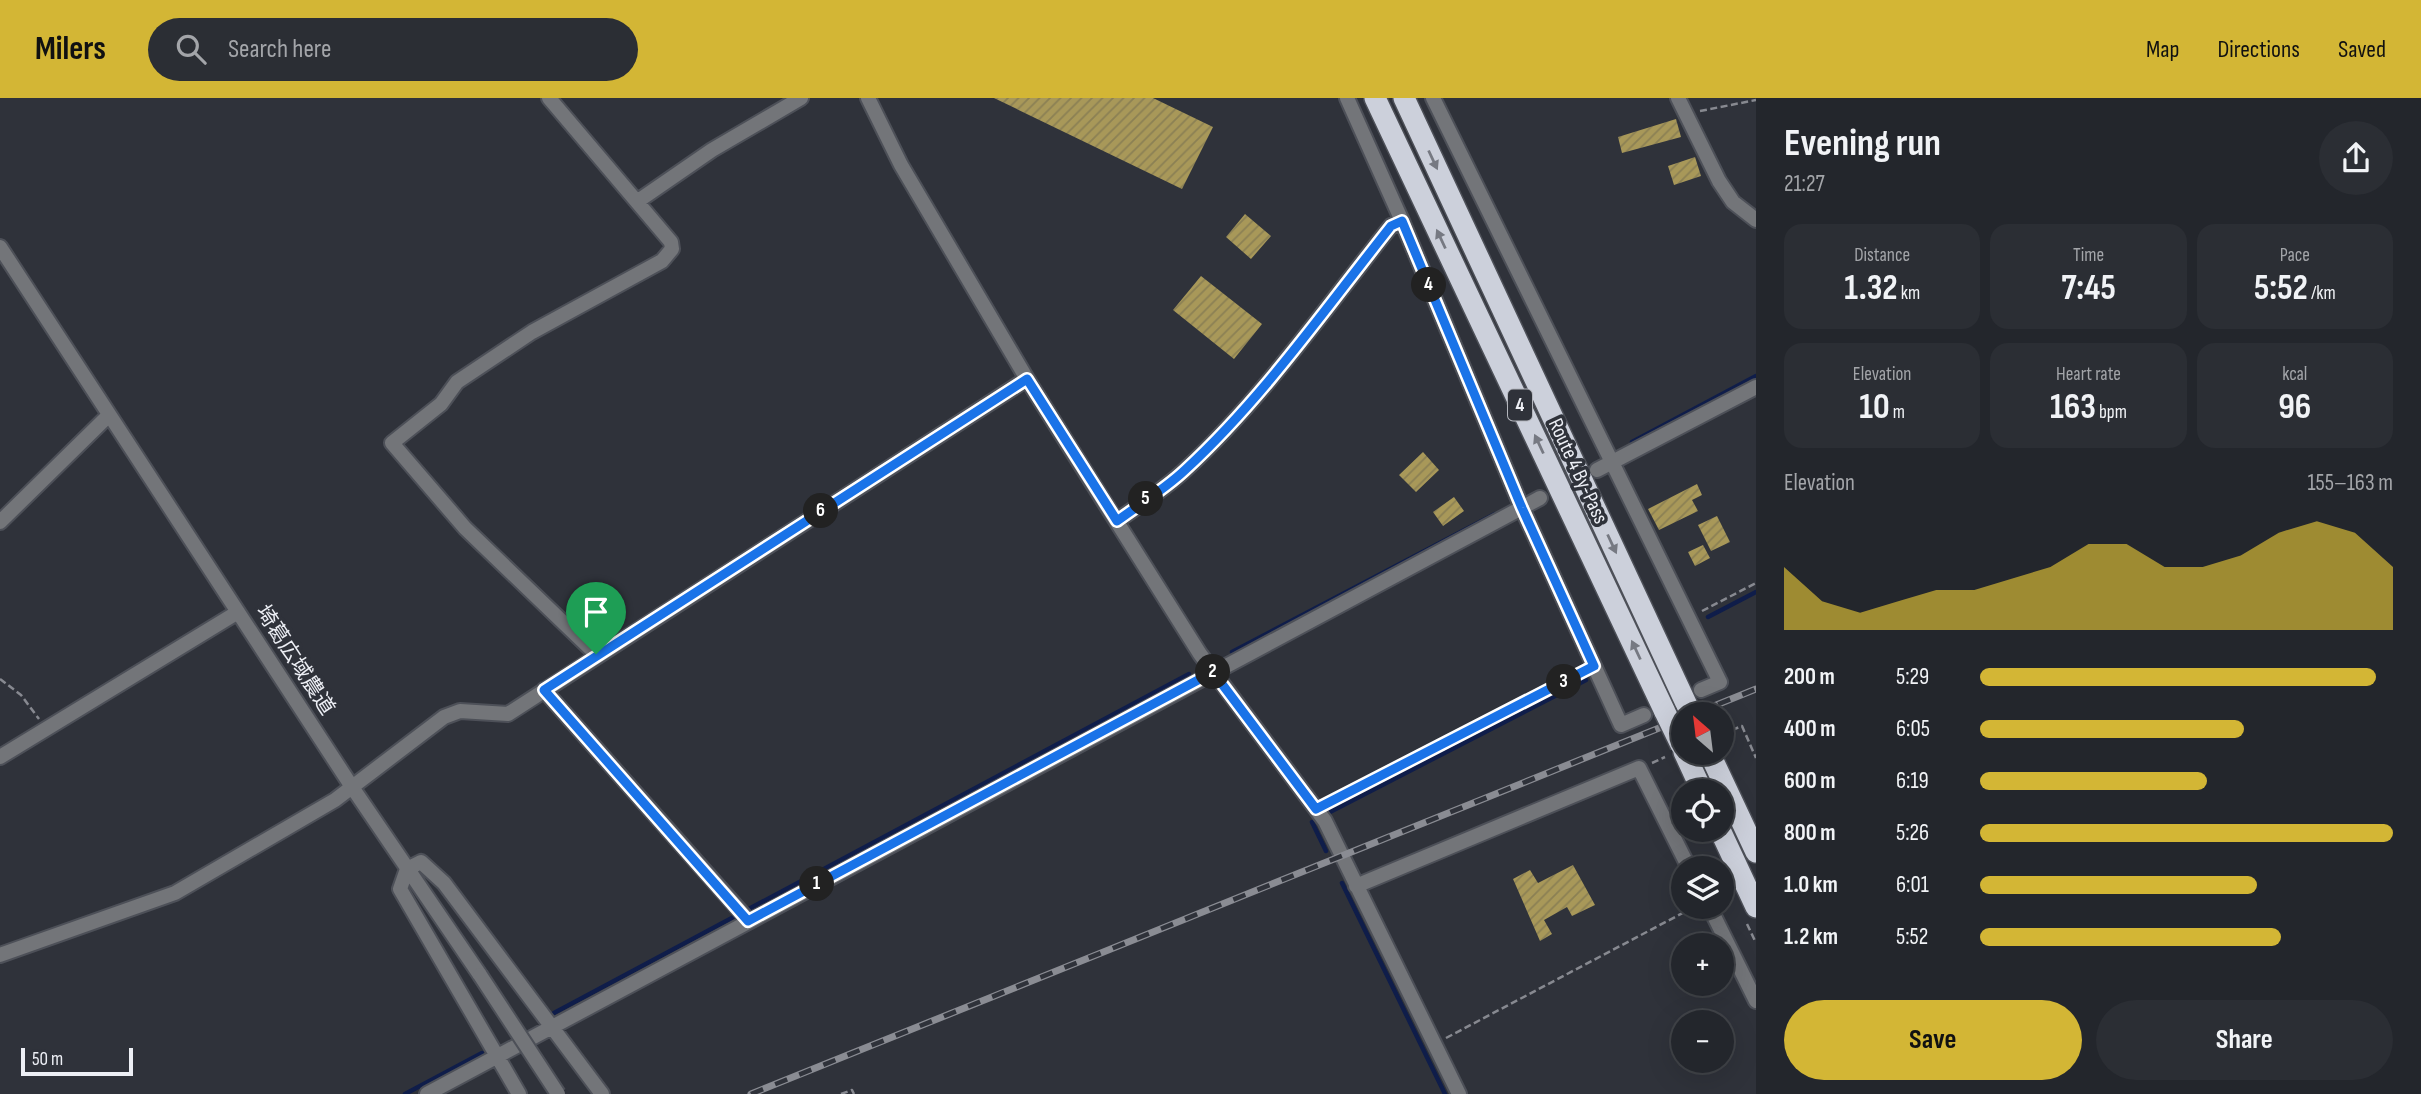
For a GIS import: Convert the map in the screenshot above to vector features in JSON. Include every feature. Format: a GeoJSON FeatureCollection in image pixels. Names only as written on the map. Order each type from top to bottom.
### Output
{"type":"FeatureCollection","features":[{"type":"Feature","properties":{"kind":"highway","name":"Route 4 By-Pass"},"geometry":{"type":"LineString","coordinates":[[1375,98],[1655,713],[1671,734]]}},
{"type":"Feature","properties":{"kind":"highway","name":"Route 4 By-Pass"},"geometry":{"type":"LineString","coordinates":[[1404,98],[1693,702]]}},
{"type":"Feature","properties":{"kind":"highway"},"geometry":{"type":"LineString","coordinates":[[1715,765],[1756,852]]}},
{"type":"Feature","properties":{"kind":"highway"},"geometry":{"type":"LineString","coordinates":[[1726,842],[1756,908]]}},
{"type":"Feature","properties":{"kind":"street"},"geometry":{"type":"LineString","coordinates":[[549,98],[638,201],[671,242],[672,249],[662,261],[532,332],[457,382],[441,404],[391,443],[465,528],[596,654]]}},
{"type":"Feature","properties":{"kind":"street"},"geometry":{"type":"LineString","coordinates":[[638,201],[712,150],[801,98]]}},
{"type":"Feature","properties":{"kind":"street"},"geometry":{"type":"LineString","coordinates":[[868,98],[901,165],[1027,379],[1213,672],[1316,809],[1459,1094]]}},
{"type":"Feature","properties":{"kind":"street"},"geometry":{"type":"LineString","coordinates":[[1347,98],[1402,221],[1522,508],[1620,725],[1655,713]]}},
{"type":"Feature","properties":{"kind":"street"},"geometry":{"type":"LineString","coordinates":[[1433,98],[1720,682],[1693,702]]}},
{"type":"Feature","properties":{"kind":"street"},"geometry":{"type":"LineString","coordinates":[[1678,98],[1719,181],[1733,202],[1756,220]]}},
{"type":"Feature","properties":{"kind":"street"},"geometry":{"type":"LineString","coordinates":[[1117,521],[1184,471],[1276,372],[1391,226],[1402,221]]}},
{"type":"Feature","properties":{"kind":"street","name":"埼葛広域農道"},"geometry":{"type":"LineString","coordinates":[[0,247],[352,787],[558,1094]]}},
{"type":"Feature","properties":{"kind":"street"},"geometry":{"type":"LineString","coordinates":[[0,955],[175,893],[335,800],[444,717],[460,711],[508,715],[596,654],[1027,379]]}},
{"type":"Feature","properties":{"kind":"street"},"geometry":{"type":"LineString","coordinates":[[1597,470],[1756,387]]}},
{"type":"Feature","properties":{"kind":"street"},"geometry":{"type":"LineString","coordinates":[[0,522],[108,416]]}},
{"type":"Feature","properties":{"kind":"street"},"geometry":{"type":"LineString","coordinates":[[427,1094],[1540,498]]}},
{"type":"Feature","properties":{"kind":"street"},"geometry":{"type":"LineString","coordinates":[[0,757],[238,612]]}},
{"type":"Feature","properties":{"kind":"street"},"geometry":{"type":"LineString","coordinates":[[544,690],[748,921]]}},
{"type":"Feature","properties":{"kind":"street"},"geometry":{"type":"LineString","coordinates":[[1356,886],[1639,768],[1683,856]]}},
{"type":"Feature","properties":{"kind":"street"},"geometry":{"type":"LineString","coordinates":[[519,1094],[495,1057],[400,889],[407,869],[422,862],[444,883],[603,1094]]}},
{"type":"Feature","properties":{"kind":"street"},"geometry":{"type":"LineString","coordinates":[[1715,919],[1756,1001]]}},
{"type":"Feature","properties":{"kind":"path"},"geometry":{"type":"LineString","coordinates":[[1686,114],[1756,100]]}},
{"type":"Feature","properties":{"kind":"path"},"geometry":{"type":"LineString","coordinates":[[1689,617],[1756,583]]}},
{"type":"Feature","properties":{"kind":"path"},"geometry":{"type":"LineString","coordinates":[[1316,809],[1594,666]]}},
{"type":"Feature","properties":{"kind":"path"},"geometry":{"type":"LineString","coordinates":[[0,679],[21,695],[46,729]]}},
{"type":"Feature","properties":{"kind":"path"},"geometry":{"type":"LineString","coordinates":[[1734,729],[1742,726],[1756,758]]}},
{"type":"Feature","properties":{"kind":"path"},"geometry":{"type":"LineString","coordinates":[[1433,1044],[1671,919]]}},
{"type":"Feature","properties":{"kind":"path"},"geometry":{"type":"LineString","coordinates":[[841,1094],[852,1090],[854,1094]]}},
{"type":"Feature","properties":{"kind":"building"},"geometry":{"type":"Polygon","coordinates":[[[994,98],[1153,98],[1213,127],[1182,189],[994,98]]]}},
{"type":"Feature","properties":{"kind":"building"},"geometry":{"type":"Polygon","coordinates":[[[1676,119],[1681,137],[1622,153],[1618,137],[1676,119]]]}},
{"type":"Feature","properties":{"kind":"building"},"geometry":{"type":"Polygon","coordinates":[[[1695,157],[1701,176],[1674,185],[1668,166],[1695,157]]]}},
{"type":"Feature","properties":{"kind":"building"},"geometry":{"type":"Polygon","coordinates":[[[1245,214],[1271,236],[1251,259],[1226,237],[1245,214]]]}},
{"type":"Feature","properties":{"kind":"building"},"geometry":{"type":"Polygon","coordinates":[[[1201,276],[1262,324],[1234,359],[1173,310],[1201,276]]]}},
{"type":"Feature","properties":{"kind":"building"},"geometry":{"type":"Polygon","coordinates":[[[1423,452],[1439,470],[1416,492],[1399,475],[1423,452]]]}},
{"type":"Feature","properties":{"kind":"building"},"geometry":{"type":"Polygon","coordinates":[[[1697,484],[1702,495],[1692,500],[1698,511],[1659,530],[1648,509],[1697,484]]]}},
{"type":"Feature","properties":{"kind":"building"},"geometry":{"type":"Polygon","coordinates":[[[1454,497],[1464,511],[1443,526],[1433,512],[1454,497]]]}},
{"type":"Feature","properties":{"kind":"building"},"geometry":{"type":"Polygon","coordinates":[[[1717,516],[1730,542],[1711,551],[1698,525],[1717,516]]]}},
{"type":"Feature","properties":{"kind":"building"},"geometry":{"type":"Polygon","coordinates":[[[1703,545],[1710,558],[1695,566],[1688,552],[1703,545]]]}},
{"type":"Feature","properties":{"kind":"building"},"geometry":{"type":"Polygon","coordinates":[[[1573,865],[1595,905],[1572,916],[1567,907],[1544,920],[1552,934],[1540,941],[1513,879],[1530,870],[1538,883],[1573,865]]]}},
{"type":"Feature","properties":{"kind":"waterway"},"geometry":{"type":"LineString","coordinates":[[1632,442],[1756,376]]}},
{"type":"Feature","properties":{"kind":"waterway"},"geometry":{"type":"LineString","coordinates":[[1232,652],[1495,514]]}},
{"type":"Feature","properties":{"kind":"waterway"},"geometry":{"type":"LineString","coordinates":[[1708,617],[1756,592]]}},
{"type":"Feature","properties":{"kind":"waterway"},"geometry":{"type":"LineString","coordinates":[[554,1013],[1189,674]]}},
{"type":"Feature","properties":{"kind":"waterway"},"geometry":{"type":"LineString","coordinates":[[1330,812],[1586,680]]}},
{"type":"Feature","properties":{"kind":"waterway"},"geometry":{"type":"LineString","coordinates":[[1312,822],[1326,851]]}},
{"type":"Feature","properties":{"kind":"waterway"},"geometry":{"type":"LineString","coordinates":[[1342,883],[1445,1094]]}},
{"type":"Feature","properties":{"kind":"waterway"},"geometry":{"type":"LineString","coordinates":[[405,1094],[482,1053]]}},
{"type":"Feature","properties":{"kind":"railway"},"geometry":{"type":"LineString","coordinates":[[1724,702],[1756,689]]}},
{"type":"Feature","properties":{"kind":"railway"},"geometry":{"type":"LineString","coordinates":[[751,1094],[1671,723]]}},
{"type":"Feature","properties":{"kind":"route"},"geometry":{"type":"LineString","coordinates":[[1402,221],[1522,508],[1594,666],[1316,809],[1213,672],[748,921],[544,690],[596,654],[1027,379],[1117,521],[1184,471],[1222,431],[1276,372],[1391,226],[1402,221]]}}]}
